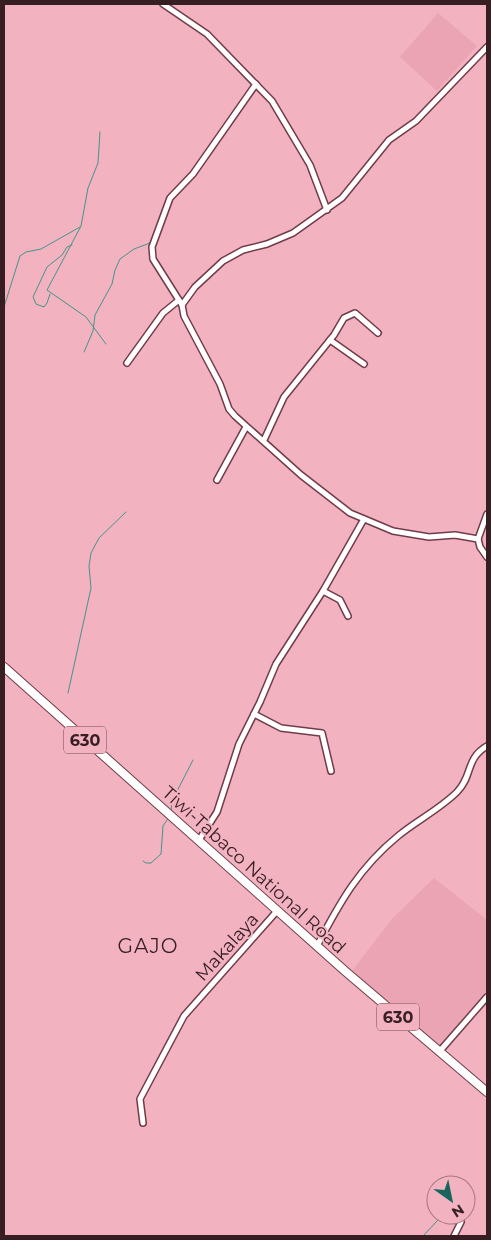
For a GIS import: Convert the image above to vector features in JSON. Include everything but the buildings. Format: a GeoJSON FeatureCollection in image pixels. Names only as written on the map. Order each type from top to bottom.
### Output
{"type":"FeatureCollection","features":[{"type":"Feature","properties":{"kind":"main road","name":"Tiwi-Tabaco National Road"},"geometry":{"type":"LineString","coordinates":[[4,667],[310,940],[439,1052],[486,1087]]}},
{"type":"Feature","properties":{"kind":"street"},"geometry":{"type":"LineString","coordinates":[[163,4],[207,34],[272,102],[305,155],[327,210]]}},
{"type":"Feature","properties":{"kind":"street"},"geometry":{"type":"LineString","coordinates":[[127,363],[163,313],[180,302],[223,261],[243,250],[284,238],[342,198],[389,140],[416,121],[487,47]]}},
{"type":"Feature","properties":{"kind":"street"},"geometry":{"type":"LineString","coordinates":[[256,84],[193,174],[170,198],[152,247],[153,259],[180,302],[184,316],[220,384],[229,409],[246,427],[264,440],[301,475],[350,513],[393,531],[429,537],[455,535],[478,539]]}},
{"type":"Feature","properties":{"kind":"street"},"geometry":{"type":"LineString","coordinates":[[264,440],[284,398],[330,340],[344,318],[355,313],[378,333]]}},
{"type":"Feature","properties":{"kind":"street"},"geometry":{"type":"LineString","coordinates":[[330,340],[364,364]]}},
{"type":"Feature","properties":{"kind":"street"},"geometry":{"type":"LineString","coordinates":[[217,480],[246,427]]}},
{"type":"Feature","properties":{"kind":"street"},"geometry":{"type":"LineString","coordinates":[[487,514],[478,539],[480,547],[487,557]]}},
{"type":"Feature","properties":{"kind":"street"},"geometry":{"type":"LineString","coordinates":[[199,840],[217,812],[239,744],[282,654],[323,591],[364,520]]}},
{"type":"Feature","properties":{"kind":"street"},"geometry":{"type":"LineString","coordinates":[[323,591],[340,600],[348,616]]}},
{"type":"Feature","properties":{"kind":"street"},"geometry":{"type":"LineString","coordinates":[[254,714],[281,728],[322,733],[331,771]]}},
{"type":"Feature","properties":{"kind":"street"},"geometry":{"type":"LineString","coordinates":[[317,946],[349,889],[366,864],[397,836],[456,792],[467,779],[470,762],[480,750],[487,746]]}},
{"type":"Feature","properties":{"kind":"street","name":"Makalaya"},"geometry":{"type":"LineString","coordinates":[[144,1123],[140,1099],[184,1016],[277,911]]}},
{"type":"Feature","properties":{"kind":"street"},"geometry":{"type":"LineString","coordinates":[[439,1052],[487,997]]}},
{"type":"Feature","properties":{"kind":"shaded area"},"geometry":{"type":"Polygon","coordinates":[[[438,13],[477,46],[437,91],[400,57],[438,13]]]}},
{"type":"Feature","properties":{"kind":"shaded area"},"geometry":{"type":"Polygon","coordinates":[[[434,878],[487,920],[487,1000],[442,1049],[351,972],[392,919],[434,878]]]}},
{"type":"Feature","properties":{"kind":"waterway"},"geometry":{"type":"LineString","coordinates":[[100,132],[98,163],[88,188],[81,226],[47,290],[86,317],[106,344]]}},
{"type":"Feature","properties":{"kind":"waterway"},"geometry":{"type":"LineString","coordinates":[[4,307],[20,256],[26,252],[41,249],[80,227]]}},
{"type":"Feature","properties":{"kind":"waterway"},"geometry":{"type":"LineString","coordinates":[[84,352],[93,331],[95,315],[112,284],[120,259],[134,249],[150,243],[156,228]]}},
{"type":"Feature","properties":{"kind":"waterway"},"geometry":{"type":"LineString","coordinates":[[50,294],[44,307],[36,304],[33,297],[47,267],[62,255],[67,247],[72,245]]}},
{"type":"Feature","properties":{"kind":"waterway"},"geometry":{"type":"LineString","coordinates":[[68,693],[91,588],[89,566],[91,553],[99,538],[126,512]]}},
{"type":"Feature","properties":{"kind":"waterway"},"geometry":{"type":"LineString","coordinates":[[171,811],[172,801],[193,760]]}},
{"type":"Feature","properties":{"kind":"waterway"},"geometry":{"type":"LineString","coordinates":[[143,861],[151,863],[161,854],[163,826],[169,817]]}},
{"type":"Feature","properties":{"kind":"waterway"},"geometry":{"type":"LineString","coordinates":[[423,1236],[433,1225]]}},
{"type":"Feature","properties":{"kind":"district","name":"GAJO"},"geometry":{"type":"Point","coordinates":[148,946]}}]}
